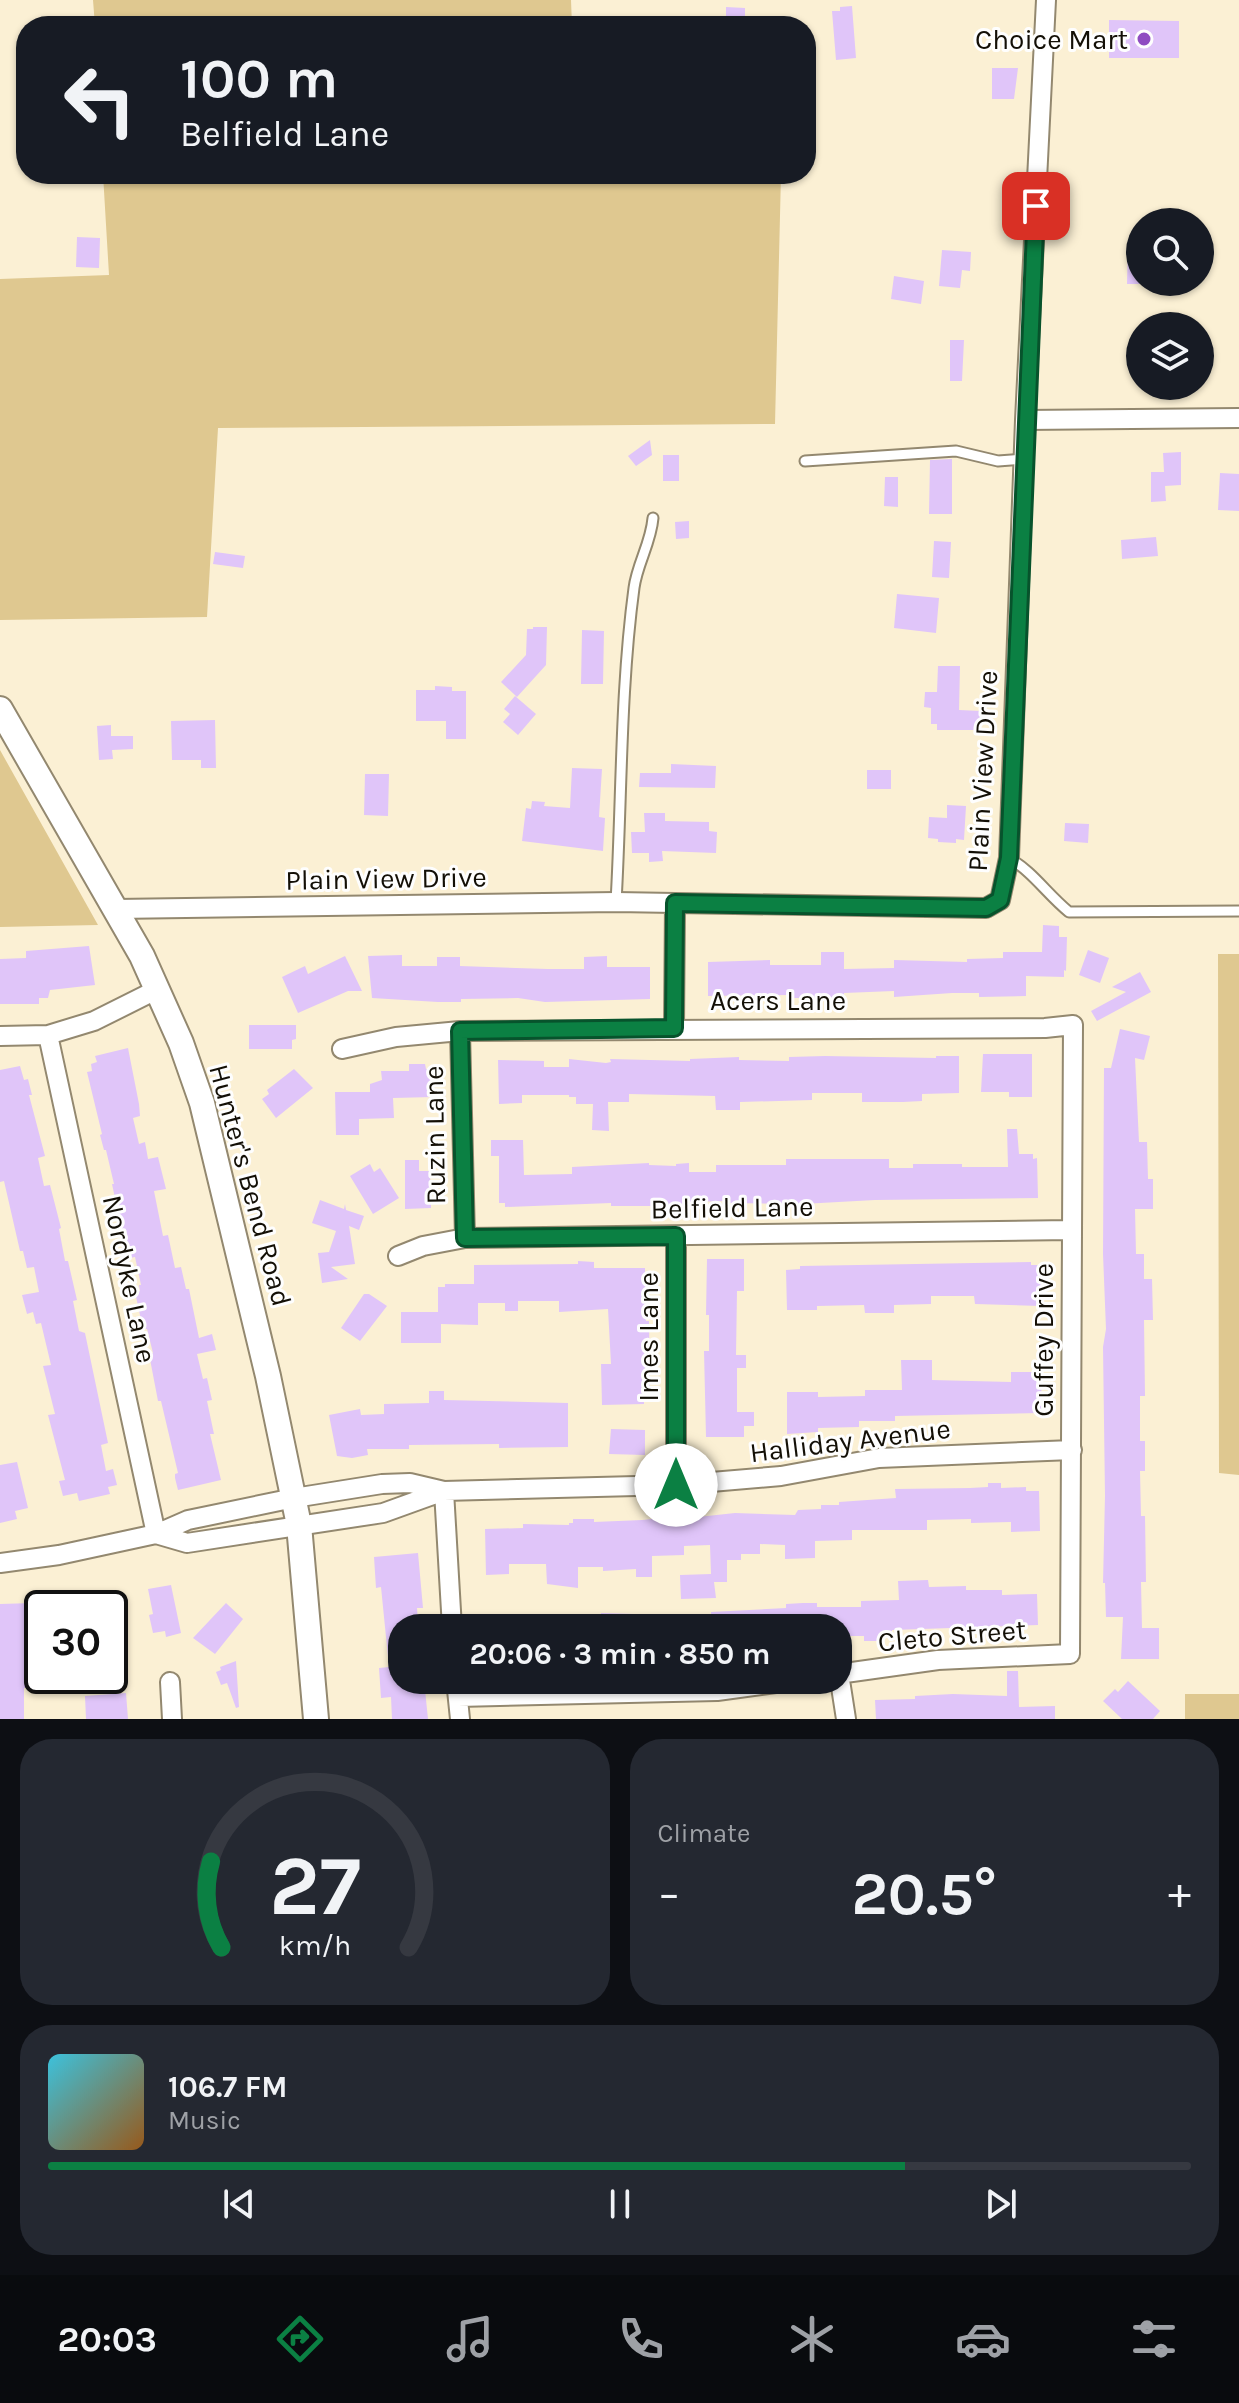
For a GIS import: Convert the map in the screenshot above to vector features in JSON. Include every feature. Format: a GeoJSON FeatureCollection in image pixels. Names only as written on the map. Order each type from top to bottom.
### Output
{"type":"FeatureCollection","features":[{"type":"Feature","properties":{"kind":"street","name":"Plain View Drive"},"geometry":{"type":"LineString","coordinates":[[116,909],[616,902],[986,908],[1000,900],[1009,858],[1025,420],[1046,0]]}},
{"type":"Feature","properties":{"kind":"street"},"geometry":{"type":"LineString","coordinates":[[1025,420],[1239,418]]}},
{"type":"Feature","properties":{"kind":"street","name":"Hunter's Bend Road"},"geometry":{"type":"LineString","coordinates":[[0,709],[116,909],[158,989],[185,1055],[214,1149],[294,1498],[316,1719]]}},
{"type":"Feature","properties":{"kind":"street"},"geometry":{"type":"LineString","coordinates":[[674,1028],[675,903]]}},
{"type":"Feature","properties":{"kind":"street"},"geometry":{"type":"LineString","coordinates":[[0,1036],[48,1035],[94,1021],[158,989]]}},
{"type":"Feature","properties":{"kind":"street","name":"Acers Lane"},"geometry":{"type":"LineString","coordinates":[[342,1049],[396,1037],[460,1031],[1045,1028],[1073,1025]]}},
{"type":"Feature","properties":{"kind":"street","name":"Guffey Drive"},"geometry":{"type":"LineString","coordinates":[[1070,1654],[1073,1025]]}},
{"type":"Feature","properties":{"kind":"street","name":"Ruzin Lane"},"geometry":{"type":"LineString","coordinates":[[460,1031],[465,1238]]}},
{"type":"Feature","properties":{"kind":"street","name":"Nordyke Lane"},"geometry":{"type":"LineString","coordinates":[[48,1035],[156,1534]]}},
{"type":"Feature","properties":{"kind":"street","name":"Belfield Lane"},"geometry":{"type":"LineString","coordinates":[[398,1256],[423,1246],[465,1238],[1070,1230]]}},
{"type":"Feature","properties":{"kind":"street","name":"Imes Lane"},"geometry":{"type":"LineString","coordinates":[[676,1236],[676,1485]]}},
{"type":"Feature","properties":{"kind":"street","name":"Halliday Avenue"},"geometry":{"type":"LineString","coordinates":[[0,1563],[59,1555],[156,1534],[188,1520],[382,1484],[410,1483],[444,1491],[676,1485],[781,1476],[879,1458],[1072,1450]]}},
{"type":"Feature","properties":{"kind":"street"},"geometry":{"type":"LineString","coordinates":[[444,1491],[451,1614]]}},
{"type":"Feature","properties":{"kind":"street","name":"Halliday Avenue"},"geometry":{"type":"LineString","coordinates":[[156,1534],[187,1543],[383,1513],[444,1491]]}},
{"type":"Feature","properties":{"kind":"street","name":"Cleto Street"},"geometry":{"type":"LineString","coordinates":[[852,1672],[938,1660],[1070,1654]]}},
{"type":"Feature","properties":{"kind":"street"},"geometry":{"type":"LineString","coordinates":[[170,1682],[172,1719]]}},
{"type":"Feature","properties":{"kind":"street"},"geometry":{"type":"LineString","coordinates":[[458,1694],[460,1719]]}},
{"type":"Feature","properties":{"kind":"street"},"geometry":{"type":"LineString","coordinates":[[842,1694],[846,1719]]}},
{"type":"Feature","properties":{"kind":"lane"},"geometry":{"type":"LineString","coordinates":[[805,461],[956,451],[998,461],[1024,459]]}},
{"type":"Feature","properties":{"kind":"lane"},"geometry":{"type":"LineString","coordinates":[[616,902],[627,665],[634,585],[651,536],[653,518]]}},
{"type":"Feature","properties":{"kind":"lane"},"geometry":{"type":"LineString","coordinates":[[1009,858],[1030,870],[1048,895],[1069,912],[1239,911]]}},
{"type":"Feature","properties":{"kind":"shaded area"},"geometry":{"type":"Polygon","coordinates":[[[93,0],[571,0],[572,16],[94,16],[93,0]]]}},
{"type":"Feature","properties":{"kind":"shaded area"},"geometry":{"type":"Polygon","coordinates":[[[104,184],[781,184],[775,424],[218,428],[207,617],[0,620],[0,279],[109,275],[104,184]]]}},
{"type":"Feature","properties":{"kind":"shaded area"},"geometry":{"type":"Polygon","coordinates":[[[0,750],[98,925],[0,927],[0,750]]]}},
{"type":"Feature","properties":{"kind":"shaded area"},"geometry":{"type":"Polygon","coordinates":[[[1218,954],[1239,954],[1239,1475],[1219,1473],[1218,954]]]}},
{"type":"Feature","properties":{"kind":"shaded area"},"geometry":{"type":"Polygon","coordinates":[[[1185,1694],[1239,1694],[1239,1719],[1185,1719],[1185,1694]]]}},
{"type":"Feature","properties":{"kind":"building"},"geometry":{"type":"Polygon","coordinates":[[[852,6],[856,58],[836,60],[832,11],[852,6]]]}},
{"type":"Feature","properties":{"kind":"building"},"geometry":{"type":"Polygon","coordinates":[[[726,7],[745,8],[745,16],[726,16],[726,7]]]}},
{"type":"Feature","properties":{"kind":"building","name":"Choice Mart"},"geometry":{"type":"Polygon","coordinates":[[[1109,20],[1179,21],[1179,58],[1109,58],[1109,20]]]}},
{"type":"Feature","properties":{"kind":"building"},"geometry":{"type":"Polygon","coordinates":[[[992,68],[1018,68],[1014,99],[992,99],[992,68]]]}},
{"type":"Feature","properties":{"kind":"building"},"geometry":{"type":"Polygon","coordinates":[[[77,237],[100,238],[99,268],[76,267],[77,237]]]}},
{"type":"Feature","properties":{"kind":"building"},"geometry":{"type":"Polygon","coordinates":[[[942,250],[971,252],[970,271],[962,270],[960,288],[939,286],[942,250]]]}},
{"type":"Feature","properties":{"kind":"building"},"geometry":{"type":"Polygon","coordinates":[[[894,276],[924,281],[921,304],[891,299],[894,276]]]}},
{"type":"Feature","properties":{"kind":"building"},"geometry":{"type":"Polygon","coordinates":[[[950,340],[964,340],[962,381],[950,381],[950,340]]]}},
{"type":"Feature","properties":{"kind":"building"},"geometry":{"type":"Polygon","coordinates":[[[650,440],[652,455],[636,466],[628,456],[650,440]]]}},
{"type":"Feature","properties":{"kind":"building"},"geometry":{"type":"Polygon","coordinates":[[[1181,452],[1181,485],[1165,486],[1166,501],[1151,502],[1151,472],[1164,472],[1163,453],[1181,452]]]}},
{"type":"Feature","properties":{"kind":"building"},"geometry":{"type":"Polygon","coordinates":[[[663,455],[679,455],[679,481],[663,481],[663,455]]]}},
{"type":"Feature","properties":{"kind":"building"},"geometry":{"type":"Polygon","coordinates":[[[952,459],[952,514],[929,514],[930,460],[952,459]]]}},
{"type":"Feature","properties":{"kind":"building"},"geometry":{"type":"Polygon","coordinates":[[[1220,473],[1239,474],[1239,511],[1218,510],[1220,473]]]}},
{"type":"Feature","properties":{"kind":"building"},"geometry":{"type":"Polygon","coordinates":[[[885,477],[898,477],[898,507],[884,506],[885,477]]]}},
{"type":"Feature","properties":{"kind":"building"},"geometry":{"type":"Polygon","coordinates":[[[689,521],[689,538],[676,539],[675,522],[689,521]]]}},
{"type":"Feature","properties":{"kind":"building"},"geometry":{"type":"Polygon","coordinates":[[[1156,537],[1158,556],[1122,559],[1121,540],[1156,537]]]}},
{"type":"Feature","properties":{"kind":"building"},"geometry":{"type":"Polygon","coordinates":[[[934,541],[951,542],[949,578],[932,577],[934,541]]]}},
{"type":"Feature","properties":{"kind":"building"},"geometry":{"type":"Polygon","coordinates":[[[215,552],[245,556],[243,568],[213,564],[215,552]]]}},
{"type":"Feature","properties":{"kind":"building"},"geometry":{"type":"Polygon","coordinates":[[[897,594],[939,598],[936,633],[894,628],[897,594]]]}},
{"type":"Feature","properties":{"kind":"building"},"geometry":{"type":"Polygon","coordinates":[[[547,627],[546,665],[517,697],[501,682],[526,655],[527,629],[547,627]]]}},
{"type":"Feature","properties":{"kind":"building"},"geometry":{"type":"Polygon","coordinates":[[[582,630],[604,631],[603,684],[581,684],[582,630]]]}},
{"type":"Feature","properties":{"kind":"building"},"geometry":{"type":"Polygon","coordinates":[[[938,666],[960,666],[959,710],[981,711],[980,730],[937,730],[937,724],[931,724],[931,708],[924,707],[925,692],[937,692],[938,666]]]}},
{"type":"Feature","properties":{"kind":"building"},"geometry":{"type":"Polygon","coordinates":[[[435,686],[466,691],[466,739],[446,739],[446,721],[416,721],[416,690],[435,690],[435,686]]]}},
{"type":"Feature","properties":{"kind":"building"},"geometry":{"type":"Polygon","coordinates":[[[515,696],[536,714],[518,735],[503,722],[510,714],[504,709],[515,696]]]}},
{"type":"Feature","properties":{"kind":"building"},"geometry":{"type":"Polygon","coordinates":[[[215,720],[216,768],[201,768],[201,760],[172,760],[171,721],[215,720]]]}},
{"type":"Feature","properties":{"kind":"building"},"geometry":{"type":"Polygon","coordinates":[[[111,725],[111,736],[133,736],[133,749],[112,750],[113,759],[99,760],[97,726],[111,725]]]}},
{"type":"Feature","properties":{"kind":"building"},"geometry":{"type":"Polygon","coordinates":[[[671,764],[716,766],[715,788],[639,787],[640,773],[671,773],[671,764]]]}},
{"type":"Feature","properties":{"kind":"building"},"geometry":{"type":"Polygon","coordinates":[[[572,768],[602,769],[599,817],[605,818],[603,851],[522,841],[526,808],[531,809],[532,801],[545,802],[544,806],[570,808],[572,768]]]}},
{"type":"Feature","properties":{"kind":"building"},"geometry":{"type":"Polygon","coordinates":[[[867,770],[891,770],[891,789],[867,789],[867,770]]]}},
{"type":"Feature","properties":{"kind":"building"},"geometry":{"type":"Polygon","coordinates":[[[365,774],[389,774],[388,816],[364,815],[365,774]]]}},
{"type":"Feature","properties":{"kind":"building"},"geometry":{"type":"Polygon","coordinates":[[[947,805],[966,806],[964,840],[956,839],[956,843],[928,838],[929,817],[947,818],[947,805]]]}},
{"type":"Feature","properties":{"kind":"building"},"geometry":{"type":"Polygon","coordinates":[[[644,813],[665,813],[665,821],[709,822],[709,831],[717,832],[716,853],[662,851],[663,861],[649,862],[649,853],[632,853],[631,832],[645,832],[644,813]]]}},
{"type":"Feature","properties":{"kind":"building"},"geometry":{"type":"Polygon","coordinates":[[[1065,823],[1089,824],[1088,843],[1064,841],[1065,823]]]}},
{"type":"Feature","properties":{"kind":"building"},"geometry":{"type":"Polygon","coordinates":[[[1043,925],[1059,926],[1059,937],[1067,937],[1066,971],[1064,977],[1026,976],[1026,996],[979,997],[979,993],[952,993],[894,997],[894,991],[844,993],[844,998],[708,996],[708,962],[770,960],[770,965],[821,965],[821,952],[844,952],[844,969],[894,968],[894,960],[967,962],[967,959],[1003,958],[1003,952],[1042,952],[1043,925]]]}},
{"type":"Feature","properties":{"kind":"building"},"geometry":{"type":"Polygon","coordinates":[[[89,946],[95,985],[50,990],[48,998],[39,998],[39,1004],[0,1004],[0,959],[26,958],[26,951],[89,946]]]}},
{"type":"Feature","properties":{"kind":"building"},"geometry":{"type":"Polygon","coordinates":[[[1088,950],[1109,958],[1100,983],[1079,975],[1088,950]]]}},
{"type":"Feature","properties":{"kind":"building"},"geometry":{"type":"Polygon","coordinates":[[[402,955],[402,966],[437,966],[437,957],[460,957],[460,966],[548,969],[584,969],[584,957],[607,956],[607,967],[650,967],[650,999],[545,1002],[518,998],[438,1002],[372,998],[368,956],[402,955]]]}},
{"type":"Feature","properties":{"kind":"building"},"geometry":{"type":"Polygon","coordinates":[[[345,956],[362,991],[348,991],[298,1013],[282,977],[305,966],[308,974],[345,956]]]}},
{"type":"Feature","properties":{"kind":"building"},"geometry":{"type":"Polygon","coordinates":[[[1140,972],[1151,992],[1097,1021],[1091,1011],[1126,992],[1112,987],[1140,972]]]}},
{"type":"Feature","properties":{"kind":"building"},"geometry":{"type":"Polygon","coordinates":[[[249,1025],[296,1025],[292,1049],[249,1049],[249,1025]]]}},
{"type":"Feature","properties":{"kind":"building"},"geometry":{"type":"Polygon","coordinates":[[[1120,1029],[1150,1036],[1144,1060],[1135,1058],[1139,1142],[1147,1142],[1148,1179],[1153,1179],[1153,1209],[1135,1209],[1136,1254],[1144,1254],[1144,1279],[1152,1279],[1153,1320],[1144,1320],[1145,1396],[1140,1396],[1140,1441],[1145,1441],[1145,1471],[1140,1471],[1141,1516],[1145,1516],[1146,1582],[1141,1582],[1142,1628],[1159,1628],[1159,1659],[1121,1659],[1123,1617],[1106,1617],[1103,1583],[1103,1347],[1106,1329],[1103,1254],[1104,1068],[1111,1068],[1120,1029]]]}},
{"type":"Feature","properties":{"kind":"building"},"geometry":{"type":"Polygon","coordinates":[[[128,1048],[139,1104],[140,1116],[133,1118],[139,1144],[145,1142],[148,1159],[158,1157],[166,1189],[154,1191],[163,1236],[168,1235],[175,1268],[181,1267],[186,1289],[189,1289],[199,1338],[212,1334],[216,1350],[197,1354],[212,1400],[207,1401],[214,1434],[210,1434],[221,1480],[178,1490],[175,1474],[178,1473],[149,1354],[153,1353],[147,1329],[143,1329],[135,1292],[140,1291],[141,1285],[135,1257],[130,1258],[123,1236],[87,1072],[92,1071],[91,1064],[97,1062],[95,1056],[128,1048]]]}},
{"type":"Feature","properties":{"kind":"building"},"geometry":{"type":"Polygon","coordinates":[[[983,1054],[1032,1054],[1032,1097],[1009,1097],[1009,1092],[981,1092],[983,1054]]]}},
{"type":"Feature","properties":{"kind":"building"},"geometry":{"type":"Polygon","coordinates":[[[959,1056],[959,1093],[922,1094],[922,1101],[862,1102],[862,1093],[812,1093],[812,1100],[740,1102],[740,1110],[716,1110],[715,1096],[629,1094],[629,1102],[608,1102],[609,1131],[592,1130],[593,1104],[576,1104],[576,1097],[569,1095],[522,1095],[522,1103],[499,1104],[498,1060],[544,1061],[544,1067],[569,1067],[569,1059],[606,1063],[611,1062],[610,1059],[690,1061],[739,1057],[739,1060],[789,1061],[789,1057],[959,1056]]]}},
{"type":"Feature","properties":{"kind":"building"},"geometry":{"type":"Polygon","coordinates":[[[409,1064],[425,1064],[426,1069],[433,1069],[433,1097],[393,1098],[394,1118],[359,1119],[359,1135],[336,1135],[335,1092],[370,1092],[370,1084],[382,1080],[381,1071],[409,1071],[409,1064]]]}},
{"type":"Feature","properties":{"kind":"building"},"geometry":{"type":"Polygon","coordinates":[[[20,1066],[24,1080],[28,1079],[32,1095],[29,1095],[45,1156],[38,1158],[44,1186],[50,1185],[61,1228],[65,1261],[68,1261],[77,1300],[73,1301],[79,1331],[85,1333],[108,1443],[101,1445],[106,1471],[113,1469],[117,1485],[108,1487],[110,1494],[79,1501],[77,1493],[63,1496],[59,1481],[65,1480],[48,1415],[55,1414],[43,1366],[51,1365],[41,1323],[36,1324],[33,1312],[27,1314],[22,1295],[39,1292],[34,1267],[27,1268],[23,1251],[20,1251],[4,1181],[0,1182],[0,1070],[20,1066]]]}},
{"type":"Feature","properties":{"kind":"building"},"geometry":{"type":"Polygon","coordinates":[[[294,1069],[313,1088],[276,1118],[262,1099],[269,1094],[267,1090],[294,1069]]]}},
{"type":"Feature","properties":{"kind":"building"},"geometry":{"type":"Polygon","coordinates":[[[1007,1129],[1017,1129],[1019,1154],[1033,1154],[1033,1159],[1037,1158],[1038,1198],[505,1207],[505,1203],[499,1203],[499,1156],[491,1156],[491,1140],[523,1140],[524,1175],[572,1174],[572,1167],[649,1163],[676,1166],[689,1163],[689,1172],[716,1172],[716,1165],[786,1165],[786,1159],[889,1159],[889,1168],[913,1168],[913,1164],[1008,1167],[1007,1129]]]}},
{"type":"Feature","properties":{"kind":"building"},"geometry":{"type":"Polygon","coordinates":[[[405,1160],[419,1160],[419,1171],[430,1171],[431,1208],[405,1209],[405,1160]]]}},
{"type":"Feature","properties":{"kind":"building"},"geometry":{"type":"Polygon","coordinates":[[[370,1164],[374,1172],[380,1168],[399,1198],[373,1214],[350,1176],[370,1164]]]}},
{"type":"Feature","properties":{"kind":"building"},"geometry":{"type":"Polygon","coordinates":[[[320,1200],[344,1209],[345,1204],[346,1210],[364,1216],[359,1230],[349,1226],[355,1264],[331,1267],[348,1279],[322,1283],[318,1253],[329,1252],[336,1231],[312,1223],[320,1200]]]}},
{"type":"Feature","properties":{"kind":"building"},"geometry":{"type":"Polygon","coordinates":[[[707,1259],[744,1259],[744,1291],[737,1291],[736,1355],[746,1355],[746,1368],[737,1368],[737,1412],[754,1412],[754,1426],[744,1426],[744,1437],[706,1437],[704,1351],[709,1351],[707,1259]]]}},
{"type":"Feature","properties":{"kind":"building"},"geometry":{"type":"Polygon","coordinates":[[[578,1261],[594,1262],[594,1268],[645,1268],[645,1274],[650,1274],[650,1292],[646,1292],[646,1321],[649,1321],[650,1400],[644,1400],[644,1404],[602,1405],[601,1364],[611,1364],[608,1309],[559,1312],[559,1301],[518,1301],[518,1311],[505,1311],[505,1303],[478,1303],[478,1325],[441,1324],[441,1343],[401,1343],[401,1312],[438,1312],[438,1287],[445,1287],[445,1284],[474,1284],[474,1265],[578,1264],[578,1261]]]}},
{"type":"Feature","properties":{"kind":"building"},"geometry":{"type":"Polygon","coordinates":[[[1031,1262],[1031,1265],[1041,1265],[1041,1306],[975,1304],[974,1296],[931,1296],[931,1304],[894,1305],[894,1313],[865,1313],[864,1305],[787,1310],[786,1270],[800,1269],[800,1266],[1031,1262]]]}},
{"type":"Feature","properties":{"kind":"building"},"geometry":{"type":"Polygon","coordinates":[[[364,1294],[387,1306],[360,1341],[341,1328],[364,1294]]]}},
{"type":"Feature","properties":{"kind":"building"},"geometry":{"type":"Polygon","coordinates":[[[901,1360],[932,1360],[932,1380],[1011,1382],[1011,1372],[1041,1372],[1042,1413],[895,1416],[895,1421],[859,1421],[859,1427],[818,1428],[818,1432],[787,1434],[787,1392],[818,1392],[818,1397],[865,1396],[865,1390],[902,1390],[901,1360]]]}},
{"type":"Feature","properties":{"kind":"building"},"geometry":{"type":"Polygon","coordinates":[[[429,1391],[444,1391],[444,1400],[568,1403],[568,1447],[409,1445],[409,1449],[367,1449],[368,1455],[352,1458],[337,1456],[329,1415],[360,1409],[361,1415],[384,1414],[384,1404],[429,1403],[429,1391]]]}},
{"type":"Feature","properties":{"kind":"building"},"geometry":{"type":"Polygon","coordinates":[[[611,1429],[645,1430],[645,1455],[609,1454],[611,1429]]]}},
{"type":"Feature","properties":{"kind":"building"},"geometry":{"type":"Polygon","coordinates":[[[17,1462],[28,1508],[15,1511],[17,1519],[0,1523],[0,1465],[17,1462]]]}},
{"type":"Feature","properties":{"kind":"building"},"geometry":{"type":"Polygon","coordinates":[[[988,1483],[1001,1483],[1001,1488],[1026,1487],[1026,1491],[1039,1491],[1040,1531],[1011,1532],[1011,1522],[927,1520],[927,1530],[852,1530],[852,1540],[815,1541],[815,1558],[785,1559],[785,1545],[760,1544],[760,1554],[741,1554],[741,1560],[727,1560],[727,1582],[714,1582],[716,1598],[681,1599],[680,1575],[711,1574],[710,1545],[684,1546],[684,1555],[652,1556],[652,1577],[636,1577],[636,1569],[603,1571],[603,1567],[578,1567],[578,1588],[547,1584],[546,1564],[509,1564],[509,1574],[486,1575],[485,1529],[523,1528],[523,1524],[569,1525],[573,1519],[594,1519],[594,1522],[642,1520],[652,1519],[652,1515],[689,1514],[689,1518],[735,1513],[795,1515],[798,1510],[821,1509],[821,1505],[896,1498],[895,1489],[988,1487],[988,1483]]]}},
{"type":"Feature","properties":{"kind":"building"},"geometry":{"type":"Polygon","coordinates":[[[418,1553],[423,1608],[417,1608],[417,1614],[388,1614],[388,1657],[381,1587],[376,1588],[374,1557],[418,1553]]]}},
{"type":"Feature","properties":{"kind":"building"},"geometry":{"type":"Polygon","coordinates":[[[928,1580],[929,1587],[966,1586],[966,1590],[1002,1590],[1002,1595],[1037,1594],[1038,1625],[892,1630],[892,1635],[878,1635],[878,1641],[864,1641],[864,1636],[852,1636],[852,1614],[711,1614],[786,1608],[786,1604],[803,1603],[817,1603],[817,1607],[861,1607],[861,1601],[899,1600],[898,1581],[928,1580]]]}},
{"type":"Feature","properties":{"kind":"building"},"geometry":{"type":"Polygon","coordinates":[[[171,1585],[181,1633],[166,1637],[165,1631],[153,1633],[148,1589],[171,1585]]]}},
{"type":"Feature","properties":{"kind":"building"},"geometry":{"type":"Polygon","coordinates":[[[24,1603],[24,1719],[0,1719],[0,1604],[24,1603]]]}},
{"type":"Feature","properties":{"kind":"building"},"geometry":{"type":"Polygon","coordinates":[[[226,1603],[243,1619],[215,1654],[193,1638],[226,1603]]]}},
{"type":"Feature","properties":{"kind":"building"},"geometry":{"type":"Polygon","coordinates":[[[236,1661],[239,1707],[236,1708],[227,1683],[221,1685],[216,1672],[221,1670],[220,1667],[236,1661]]]}},
{"type":"Feature","properties":{"kind":"building"},"geometry":{"type":"Polygon","coordinates":[[[388,1667],[388,1694],[425,1694],[428,1719],[392,1719],[391,1697],[381,1698],[379,1668],[388,1667]]]}},
{"type":"Feature","properties":{"kind":"building"},"geometry":{"type":"Polygon","coordinates":[[[1007,1671],[1018,1671],[1019,1707],[1055,1706],[1055,1719],[876,1719],[875,1700],[953,1694],[1007,1696],[1007,1671]]]}},
{"type":"Feature","properties":{"kind":"building"},"geometry":{"type":"Polygon","coordinates":[[[1128,1681],[1160,1711],[1153,1719],[1122,1719],[1103,1701],[1128,1681]]]}},
{"type":"Feature","properties":{"kind":"building"},"geometry":{"type":"Polygon","coordinates":[[[126,1694],[128,1719],[86,1719],[85,1696],[126,1694]]]}},
{"type":"Feature","properties":{"kind":"place","name":"Choice Mart"},"geometry":{"type":"Point","coordinates":[1144,39]}},
{"type":"Feature","properties":{"kind":"route"},"geometry":{"type":"LineString","coordinates":[[676,1485],[676,1236],[465,1238],[460,1031],[674,1028],[675,903],[986,908],[1000,900],[1009,858],[1036,206]]}}]}
